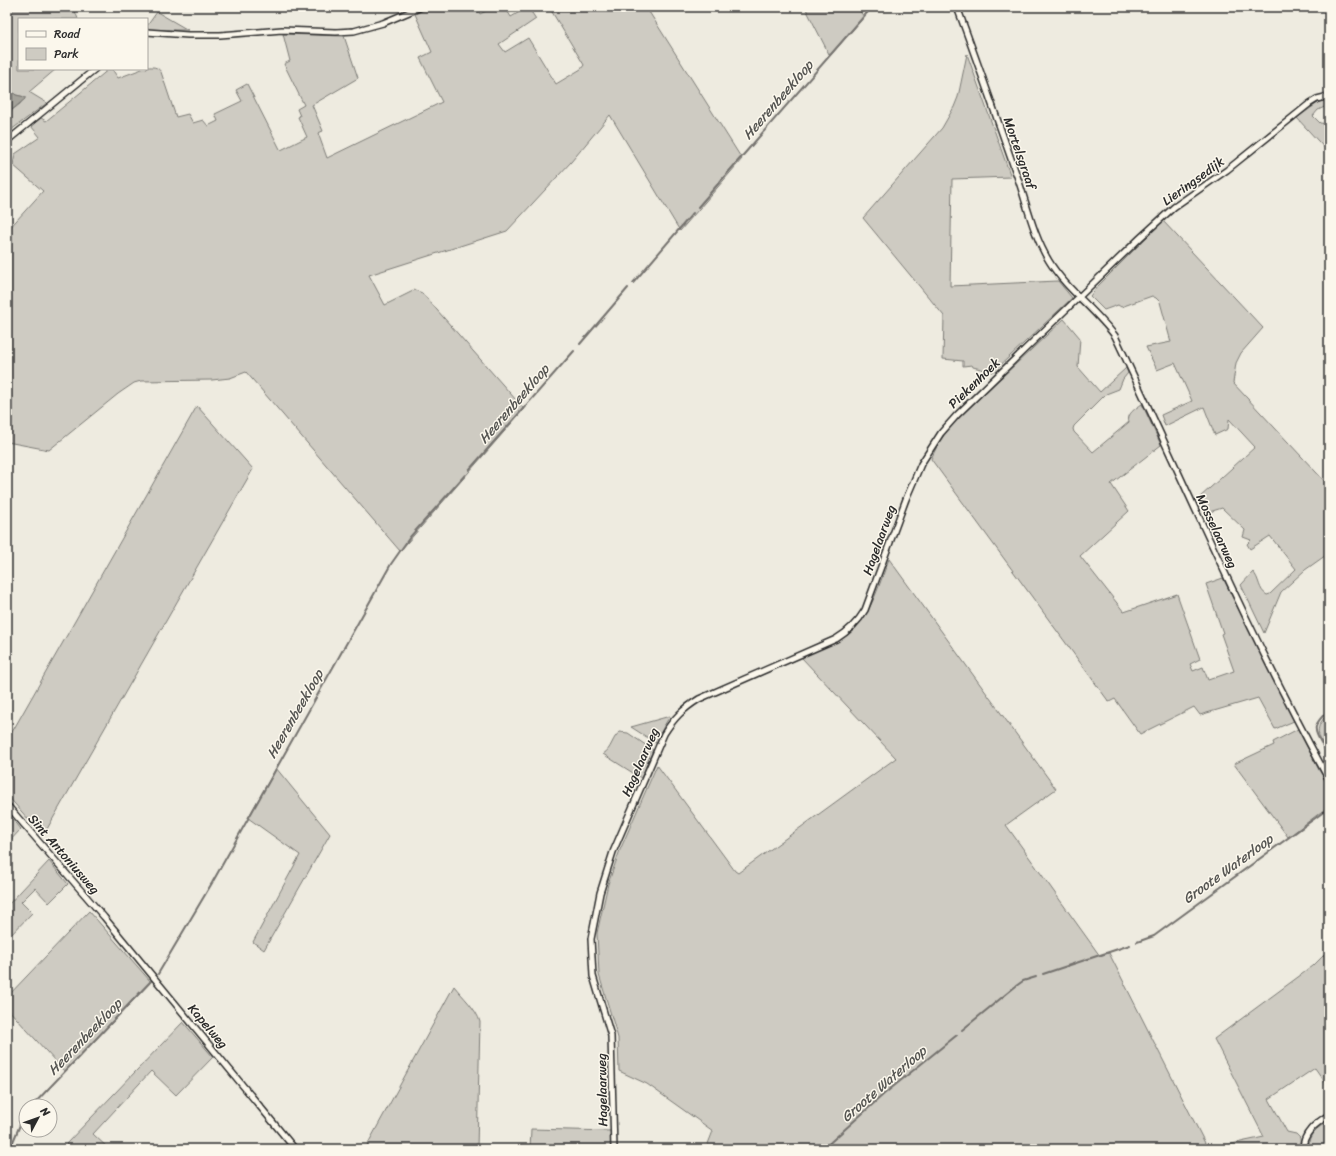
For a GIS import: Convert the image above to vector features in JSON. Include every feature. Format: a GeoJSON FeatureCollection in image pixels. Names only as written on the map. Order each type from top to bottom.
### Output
{"type":"FeatureCollection","features":[{"type":"Feature","properties":{"kind":"street"},"geometry":{"type":"LineString","coordinates":[[148,32],[188,35],[220,35],[282,30],[336,32],[354,31],[383,23],[421,7]]}},
{"type":"Feature","properties":{"kind":"street","name":"Mortelsgraaf"},"geometry":{"type":"LineString","coordinates":[[956,7],[976,59],[1036,235],[1049,261],[1060,277],[1079,297]]}},
{"type":"Feature","properties":{"kind":"street"},"geometry":{"type":"LineString","coordinates":[[7,141],[94,70]]}},
{"type":"Feature","properties":{"kind":"street","name":"Lieringsedijk"},"geometry":{"type":"LineString","coordinates":[[1079,297],[1174,207],[1227,170],[1309,104],[1318,99],[1329,96]]}},
{"type":"Feature","properties":{"kind":"street","name":"Piekenhoek"},"geometry":{"type":"LineString","coordinates":[[906,499],[921,464],[941,433],[957,415],[1079,297]]}},
{"type":"Feature","properties":{"kind":"street","name":"Mosselaarweg"},"geometry":{"type":"LineString","coordinates":[[1079,297],[1104,322],[1115,336],[1190,499],[1286,699],[1329,780]]}},
{"type":"Feature","properties":{"kind":"street","name":"Hagelaarweg"},"geometry":{"type":"LineString","coordinates":[[614,1149],[611,1036],[593,976],[591,939],[600,893],[613,852],[664,734],[672,721],[681,711],[699,699],[836,639],[851,629],[865,610],[906,499]]}},
{"type":"Feature","properties":{"kind":"street","name":"Sint Antoniusweg"},"geometry":{"type":"LineString","coordinates":[[7,805],[104,917]]}},
{"type":"Feature","properties":{"kind":"street","name":"Kapelweg"},"geometry":{"type":"LineString","coordinates":[[104,917],[295,1149]]}},
{"type":"Feature","properties":{"kind":"street"},"geometry":{"type":"LineString","coordinates":[[1303,1149],[1303,1143],[1308,1132],[1329,1115]]}},
{"type":"Feature","properties":{"kind":"green space"},"geometry":{"type":"Polygon","coordinates":[[[7,7],[76,7],[75,11],[78,18],[18,18],[18,70],[55,70],[29,92],[47,103],[7,133],[7,114],[20,104],[25,97],[16,95],[12,92],[7,93],[7,7]]]}},
{"type":"Feature","properties":{"kind":"green space"},"geometry":{"type":"Polygon","coordinates":[[[429,7],[476,7],[480,14],[494,7],[505,7],[511,17],[528,7],[536,19],[499,44],[505,52],[528,38],[556,84],[581,69],[584,65],[549,7],[646,7],[742,159],[680,231],[610,115],[571,162],[507,231],[369,275],[385,305],[415,290],[422,293],[524,409],[400,551],[246,372],[230,378],[212,380],[141,381],[134,383],[118,394],[49,450],[7,442],[7,231],[43,191],[13,165],[15,154],[40,137],[31,126],[41,118],[46,121],[108,70],[113,70],[118,78],[139,70],[148,70],[148,67],[153,67],[161,72],[176,117],[188,114],[193,123],[203,120],[208,126],[218,121],[215,114],[242,101],[236,90],[247,84],[281,150],[307,137],[298,117],[300,116],[297,109],[304,105],[284,64],[290,61],[283,34],[344,36],[358,78],[312,105],[323,131],[318,133],[327,158],[442,102],[420,58],[432,52],[415,14],[429,7]]]}},
{"type":"Feature","properties":{"kind":"green space"},"geometry":{"type":"Polygon","coordinates":[[[805,7],[857,7],[864,17],[830,56],[805,7]]]}},
{"type":"Feature","properties":{"kind":"green space"},"geometry":{"type":"Polygon","coordinates":[[[157,12],[188,30],[148,30],[148,25],[157,12]]]}},
{"type":"Feature","properties":{"kind":"green space"},"geometry":{"type":"Polygon","coordinates":[[[967,54],[1011,177],[952,179],[950,286],[1058,281],[1072,298],[993,372],[973,367],[972,365],[963,366],[963,361],[943,359],[944,316],[863,218],[942,128],[958,97],[967,54]]]}},
{"type":"Feature","properties":{"kind":"green space"},"geometry":{"type":"Polygon","coordinates":[[[1329,98],[1329,105],[1318,110],[1313,116],[1320,123],[1329,124],[1329,130],[1323,132],[1329,138],[1329,153],[1297,118],[1319,102],[1329,98]]]}},
{"type":"Feature","properties":{"kind":"green space"},"geometry":{"type":"Polygon","coordinates":[[[1163,221],[1263,328],[1241,353],[1236,363],[1233,383],[1329,486],[1329,553],[1305,570],[1281,592],[1264,633],[1241,585],[1253,572],[1260,587],[1267,595],[1270,594],[1296,569],[1270,536],[1250,549],[1247,544],[1251,540],[1243,537],[1245,530],[1222,508],[1206,513],[1199,498],[1255,447],[1229,419],[1228,429],[1215,435],[1204,407],[1165,426],[1161,415],[1192,401],[1175,363],[1157,370],[1146,347],[1171,342],[1160,302],[1152,296],[1121,307],[1118,305],[1104,310],[1090,296],[1097,287],[1163,221]]]}},
{"type":"Feature","properties":{"kind":"green space"},"geometry":{"type":"Polygon","coordinates":[[[1064,319],[1080,338],[1078,367],[1100,392],[1126,368],[1128,373],[1123,379],[1119,389],[1106,394],[1074,426],[1074,432],[1093,452],[1129,422],[1128,419],[1130,414],[1134,409],[1142,404],[1161,445],[1111,484],[1129,511],[1080,556],[1124,612],[1177,594],[1200,659],[1190,664],[1193,671],[1203,667],[1208,680],[1234,671],[1206,584],[1223,578],[1294,721],[1275,729],[1258,698],[1200,715],[1194,707],[1140,734],[1115,699],[1109,702],[931,459],[939,442],[953,423],[1064,319]]]}},
{"type":"Feature","properties":{"kind":"green space"},"geometry":{"type":"Polygon","coordinates":[[[197,406],[253,469],[43,836],[7,795],[7,741],[197,406]]]}},
{"type":"Feature","properties":{"kind":"green space"},"geometry":{"type":"Polygon","coordinates":[[[889,559],[1056,789],[1006,825],[1100,956],[1109,953],[1208,1149],[706,1149],[713,1131],[647,1084],[619,1071],[618,1038],[599,975],[597,933],[608,884],[620,850],[657,765],[738,873],[896,758],[801,657],[828,646],[852,631],[867,613],[877,592],[889,559]]]}},
{"type":"Feature","properties":{"kind":"green space"},"geometry":{"type":"Polygon","coordinates":[[[1329,713],[1329,745],[1325,748],[1318,730],[1321,722],[1329,713]]]}},
{"type":"Feature","properties":{"kind":"green space"},"geometry":{"type":"Polygon","coordinates":[[[670,716],[656,743],[631,727],[670,716]]]}},
{"type":"Feature","properties":{"kind":"green space"},"geometry":{"type":"Polygon","coordinates":[[[1298,729],[1329,786],[1329,806],[1288,837],[1234,764],[1274,745],[1273,742],[1298,729]]]}},
{"type":"Feature","properties":{"kind":"green space"},"geometry":{"type":"Polygon","coordinates":[[[620,732],[628,733],[653,750],[641,778],[603,754],[620,732]]]}},
{"type":"Feature","properties":{"kind":"green space"},"geometry":{"type":"Polygon","coordinates":[[[276,768],[330,834],[264,950],[253,942],[300,855],[248,818],[276,768]]]}},
{"type":"Feature","properties":{"kind":"green space"},"geometry":{"type":"Polygon","coordinates":[[[7,812],[21,829],[7,844],[7,812]]]}},
{"type":"Feature","properties":{"kind":"green space"},"geometry":{"type":"Polygon","coordinates":[[[49,861],[68,884],[49,903],[35,888],[21,902],[32,913],[7,939],[7,906],[49,861]]]}},
{"type":"Feature","properties":{"kind":"green space"},"geometry":{"type":"Polygon","coordinates":[[[89,911],[151,982],[65,1072],[7,1008],[7,997],[89,911]]]}},
{"type":"Feature","properties":{"kind":"green space"},"geometry":{"type":"Polygon","coordinates":[[[1329,950],[1329,1088],[1315,1068],[1269,1099],[1287,1132],[1296,1134],[1300,1138],[1301,1149],[1208,1149],[1264,1137],[1214,1039],[1313,966],[1329,950]]]}},
{"type":"Feature","properties":{"kind":"green space"},"geometry":{"type":"Polygon","coordinates":[[[454,986],[473,1008],[480,1022],[477,1149],[365,1149],[454,986]]]}},
{"type":"Feature","properties":{"kind":"green space"},"geometry":{"type":"Polygon","coordinates":[[[183,1022],[213,1057],[176,1095],[151,1071],[93,1134],[109,1149],[72,1149],[66,1144],[183,1022]]]}},
{"type":"Feature","properties":{"kind":"green space"},"geometry":{"type":"Polygon","coordinates":[[[1329,1121],[1329,1149],[1308,1149],[1310,1139],[1314,1132],[1320,1126],[1329,1121]]]}},
{"type":"Feature","properties":{"kind":"green space"},"geometry":{"type":"Polygon","coordinates":[[[531,1129],[611,1131],[611,1149],[530,1149],[531,1129]]]}},
{"type":"Feature","properties":{"kind":"shaded area"},"geometry":{"type":"Polygon","coordinates":[[[12,92],[16,95],[25,97],[25,99],[7,114],[7,93],[12,92]]]}},
{"type":"Feature","properties":{"kind":"waterway","name":"Heerenbeekloop"},"geometry":{"type":"LineString","coordinates":[[698,207],[872,7]]}},
{"type":"Feature","properties":{"kind":"waterway","name":"Heerenbeekloop"},"geometry":{"type":"LineString","coordinates":[[633,283],[693,213]]}},
{"type":"Feature","properties":{"kind":"waterway","name":"Heerenbeekloop"},"geometry":{"type":"LineString","coordinates":[[580,344],[628,288]]}},
{"type":"Feature","properties":{"kind":"waterway","name":"Heerenbeekloop"},"geometry":{"type":"LineString","coordinates":[[469,470],[574,351]]}},
{"type":"Feature","properties":{"kind":"waterway","name":"Heerenbeekloop"},"geometry":{"type":"LineString","coordinates":[[158,974],[212,883],[391,564],[410,537],[465,475]]}},
{"type":"Feature","properties":{"kind":"waterway","name":"Groote Waterloop"},"geometry":{"type":"LineString","coordinates":[[1325,750],[1316,733],[1316,725],[1329,710]]}},
{"type":"Feature","properties":{"kind":"waterway","name":"Groote Waterloop"},"geometry":{"type":"LineString","coordinates":[[1137,942],[1154,936],[1329,808]]}},
{"type":"Feature","properties":{"kind":"waterway","name":"Groote Waterloop"},"geometry":{"type":"LineString","coordinates":[[1043,974],[1130,945]]}},
{"type":"Feature","properties":{"kind":"waterway","name":"Groote Waterloop"},"geometry":{"type":"LineString","coordinates":[[962,1030],[1016,986],[1023,981],[1036,977]]}},
{"type":"Feature","properties":{"kind":"waterway","name":"Heerenbeekloop"},"geometry":{"type":"LineString","coordinates":[[40,1098],[151,981]]}},
{"type":"Feature","properties":{"kind":"waterway","name":"Groote Waterloop"},"geometry":{"type":"LineString","coordinates":[[823,1149],[884,1094],[957,1035]]}},
{"type":"Feature","properties":{"kind":"waterway","name":"Heerenbeekloop"},"geometry":{"type":"LineString","coordinates":[[10,1149],[18,1130]]}}]}
